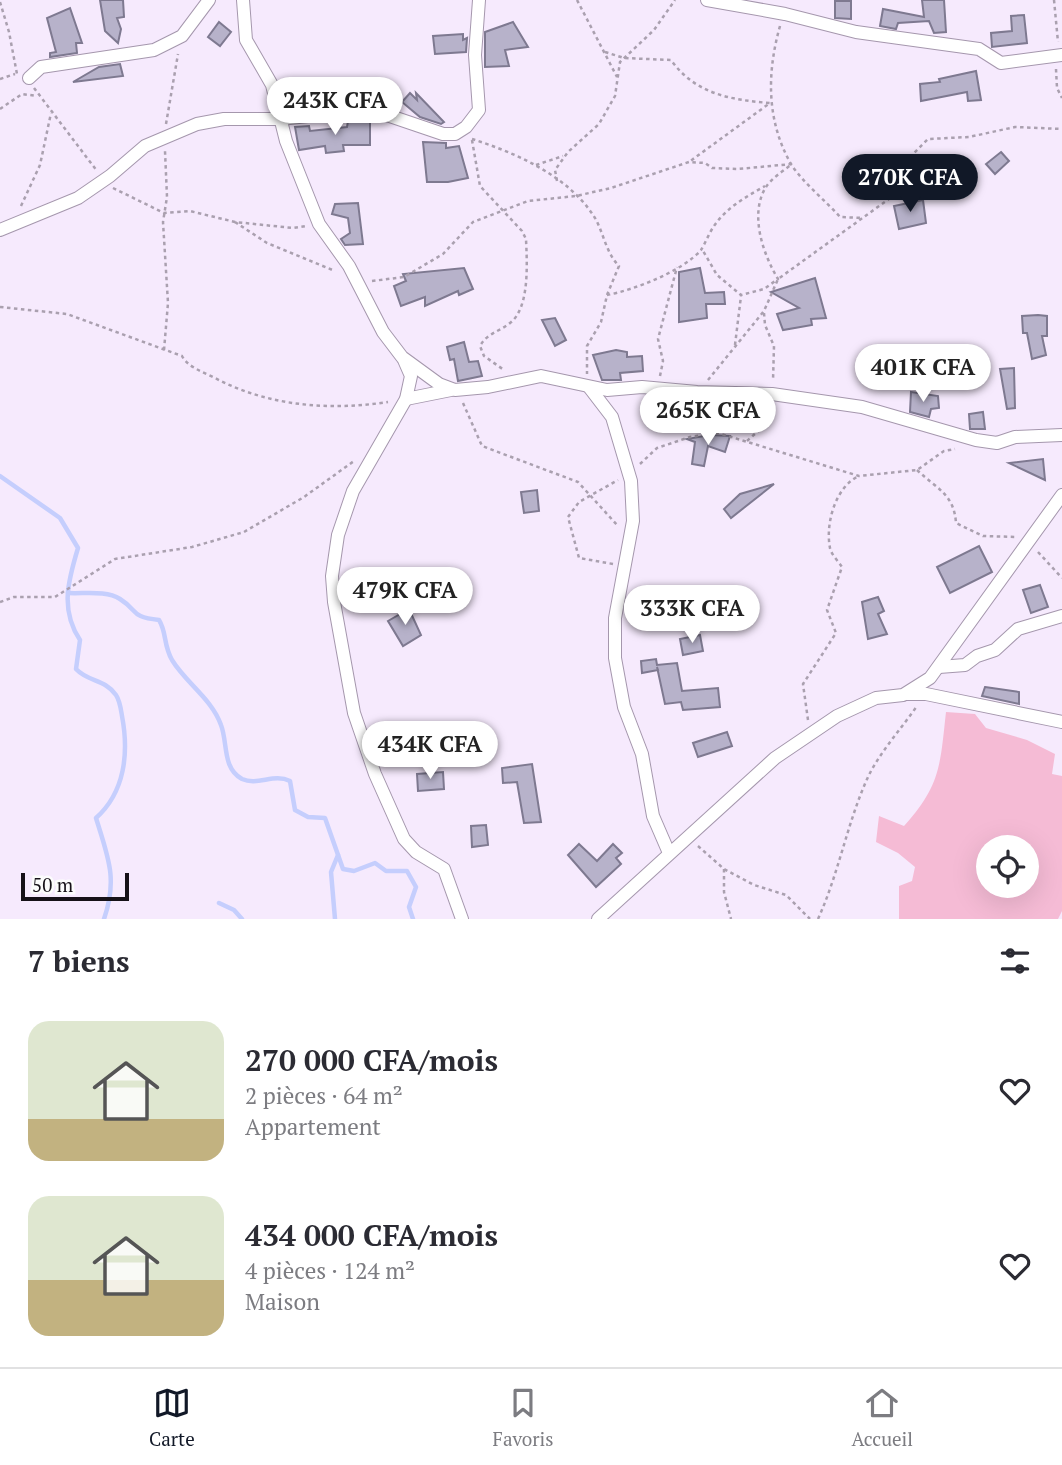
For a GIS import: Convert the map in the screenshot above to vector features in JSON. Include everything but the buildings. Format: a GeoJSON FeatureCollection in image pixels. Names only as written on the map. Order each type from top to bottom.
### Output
{"type":"FeatureCollection","features":[{"type":"Feature","properties":{"kind":"street"},"geometry":{"type":"LineString","coordinates":[[30,78],[41,67],[135,55],[153,50],[182,36],[209,0]]}},
{"type":"Feature","properties":{"kind":"street"},"geometry":{"type":"LineString","coordinates":[[243,0],[246,40],[272,85],[280,119],[303,188],[319,224],[355,278],[383,332],[402,357],[411,376],[406,400],[353,491],[338,535],[332,576],[334,602],[355,713],[375,774],[404,839],[416,852],[444,869],[463,919]]}},
{"type":"Feature","properties":{"kind":"street"},"geometry":{"type":"LineString","coordinates":[[5,228],[78,198],[110,176],[145,146],[164,136],[224,119],[280,119],[337,111],[372,112],[443,134],[455,134],[466,127],[479,110],[475,55],[479,0]]}},
{"type":"Feature","properties":{"kind":"street"},"geometry":{"type":"LineString","coordinates":[[707,0],[785,14],[856,32],[979,50],[1000,63],[1062,55]]}},
{"type":"Feature","properties":{"kind":"street"},"geometry":{"type":"LineString","coordinates":[[402,357],[435,382],[455,390]]}},
{"type":"Feature","properties":{"kind":"street"},"geometry":{"type":"LineString","coordinates":[[406,400],[541,376],[607,390],[627,387],[772,394],[862,407],[905,417],[956,436],[997,443],[1015,437],[1062,435]]}},
{"type":"Feature","properties":{"kind":"street"},"geometry":{"type":"LineString","coordinates":[[589,387],[612,417],[629,473],[633,521],[615,618],[615,658],[624,707],[642,754],[653,816],[669,853]]}},
{"type":"Feature","properties":{"kind":"street"},"geometry":{"type":"LineString","coordinates":[[903,695],[930,678],[939,667],[1062,495]]}},
{"type":"Feature","properties":{"kind":"street"},"geometry":{"type":"LineString","coordinates":[[939,667],[965,665],[977,656],[995,650],[1018,629],[1062,616]]}},
{"type":"Feature","properties":{"kind":"street"},"geometry":{"type":"LineString","coordinates":[[598,919],[775,758],[810,733],[870,701],[926,694],[1062,722]]}},
{"type":"Feature","properties":{"kind":"path"},"geometry":{"type":"LineString","coordinates":[[577,0],[617,77]]}},
{"type":"Feature","properties":{"kind":"path"},"geometry":{"type":"LineString","coordinates":[[557,181],[555,170],[566,155],[599,124],[615,96],[620,62],[654,30],[675,0]]}},
{"type":"Feature","properties":{"kind":"path"},"geometry":{"type":"LineString","coordinates":[[785,14],[770,66],[770,103],[792,164],[840,217],[863,218]]}},
{"type":"Feature","properties":{"kind":"path"},"geometry":{"type":"LineString","coordinates":[[163,350],[168,303],[163,222],[167,197],[164,136],[182,36]]}},
{"type":"Feature","properties":{"kind":"path"},"geometry":{"type":"LineString","coordinates":[[605,52],[624,58],[671,60],[679,72],[724,99],[770,103]]}},
{"type":"Feature","properties":{"kind":"path"},"geometry":{"type":"LineString","coordinates":[[0,79],[15,74]]}},
{"type":"Feature","properties":{"kind":"path"},"geometry":{"type":"LineString","coordinates":[[0,109],[22,94],[37,96]]}},
{"type":"Feature","properties":{"kind":"path"},"geometry":{"type":"LineString","coordinates":[[235,222],[267,243],[355,278],[379,282],[404,276],[443,254],[473,222],[502,210],[528,201],[576,196],[689,162],[770,103]]}},
{"type":"Feature","properties":{"kind":"path"},"geometry":{"type":"LineString","coordinates":[[5,228],[40,165],[51,113]]}},
{"type":"Feature","properties":{"kind":"path"},"geometry":{"type":"LineString","coordinates":[[741,295],[764,289],[893,196],[908,159],[928,139],[969,137],[1015,127],[1062,129]]}},
{"type":"Feature","properties":{"kind":"path"},"geometry":{"type":"LineString","coordinates":[[455,134],[507,150],[534,165],[576,196],[594,217],[612,258],[619,266],[607,295],[601,322],[587,346],[589,387]]}},
{"type":"Feature","properties":{"kind":"path"},"geometry":{"type":"LineString","coordinates":[[472,139],[480,186],[526,239],[523,299],[519,314],[510,323],[484,337],[480,346],[484,356],[518,380]]}},
{"type":"Feature","properties":{"kind":"path"},"geometry":{"type":"LineString","coordinates":[[534,165],[566,155]]}},
{"type":"Feature","properties":{"kind":"path"},"geometry":{"type":"LineString","coordinates":[[689,162],[705,163],[712,168],[738,169],[792,164]]}},
{"type":"Feature","properties":{"kind":"path"},"geometry":{"type":"LineString","coordinates":[[607,295],[622,292],[677,267],[702,249],[714,225],[731,206],[768,184],[792,164]]}},
{"type":"Feature","properties":{"kind":"path"},"geometry":{"type":"LineString","coordinates":[[768,184],[761,198],[758,221],[767,261],[778,279]]}},
{"type":"Feature","properties":{"kind":"path"},"geometry":{"type":"LineString","coordinates":[[702,249],[717,275],[741,295]]}},
{"type":"Feature","properties":{"kind":"path"},"geometry":{"type":"LineString","coordinates":[[657,388],[663,361],[658,339],[677,267]]}},
{"type":"Feature","properties":{"kind":"path"},"geometry":{"type":"LineString","coordinates":[[697,392],[764,311],[778,279]]}},
{"type":"Feature","properties":{"kind":"path"},"geometry":{"type":"LineString","coordinates":[[735,345],[741,295]]}},
{"type":"Feature","properties":{"kind":"path"},"geometry":{"type":"LineString","coordinates":[[0,306],[67,314],[182,356],[186,363],[230,387],[270,400],[353,407],[406,400]]}},
{"type":"Feature","properties":{"kind":"path"},"geometry":{"type":"LineString","coordinates":[[455,390],[482,446],[579,482],[630,538]]}},
{"type":"Feature","properties":{"kind":"path"},"geometry":{"type":"LineString","coordinates":[[625,565],[579,558],[568,517],[579,502],[629,473],[657,448],[690,437],[718,433],[859,476]]}},
{"type":"Feature","properties":{"kind":"path"},"geometry":{"type":"LineString","coordinates":[[810,733],[803,684],[836,633],[827,610],[842,566],[830,549],[831,526],[838,493],[848,481],[859,476],[917,470],[944,451],[957,449]]}},
{"type":"Feature","properties":{"kind":"path"},"geometry":{"type":"LineString","coordinates":[[0,602],[14,597],[55,597],[115,559],[192,547],[244,532],[304,497],[358,458]]}},
{"type":"Feature","properties":{"kind":"path"},"geometry":{"type":"LineString","coordinates":[[917,470],[950,499],[955,506],[956,523],[983,536],[1002,535],[1028,540],[1062,579]]}},
{"type":"Feature","properties":{"kind":"path"},"geometry":{"type":"LineString","coordinates":[[818,919],[828,896],[852,814],[870,773],[926,694]]}},
{"type":"Feature","properties":{"kind":"path"},"geometry":{"type":"LineString","coordinates":[[691,834],[701,852],[724,869],[754,885],[786,895],[810,919]]}},
{"type":"Feature","properties":{"kind":"path"},"geometry":{"type":"LineString","coordinates":[[724,869],[724,892],[731,919]]}},
{"type":"Feature","properties":{"kind":"shaded area"},"geometry":{"type":"Polygon","coordinates":[[[946,712],[975,714],[986,728],[1027,740],[1055,754],[1052,774],[1062,776],[1062,911],[1058,919],[899,919],[899,886],[912,881],[915,867],[898,853],[876,842],[879,816],[904,826],[932,786],[940,761],[946,712]]]}},
{"type":"Feature","properties":{"kind":"waterway"},"geometry":{"type":"LineString","coordinates":[[0,476],[60,518],[78,548],[68,595],[70,618],[80,640],[76,669],[112,690],[120,706],[125,744],[122,771],[113,796],[96,818],[111,880],[104,919]]}},
{"type":"Feature","properties":{"kind":"waterway"},"geometry":{"type":"LineString","coordinates":[[68,593],[102,593],[114,596],[139,615],[159,620],[172,660],[217,716],[223,732],[228,762],[236,774],[248,781],[278,778],[290,781],[295,810],[308,817],[325,818],[343,869],[354,871],[375,863],[386,871],[407,871],[416,887],[409,907],[413,919]]}},
{"type":"Feature","properties":{"kind":"waterway"},"geometry":{"type":"LineString","coordinates":[[335,919],[331,872],[338,855]]}},
{"type":"Feature","properties":{"kind":"waterway"},"geometry":{"type":"LineString","coordinates":[[219,903],[234,910],[242,919]]}}]}
